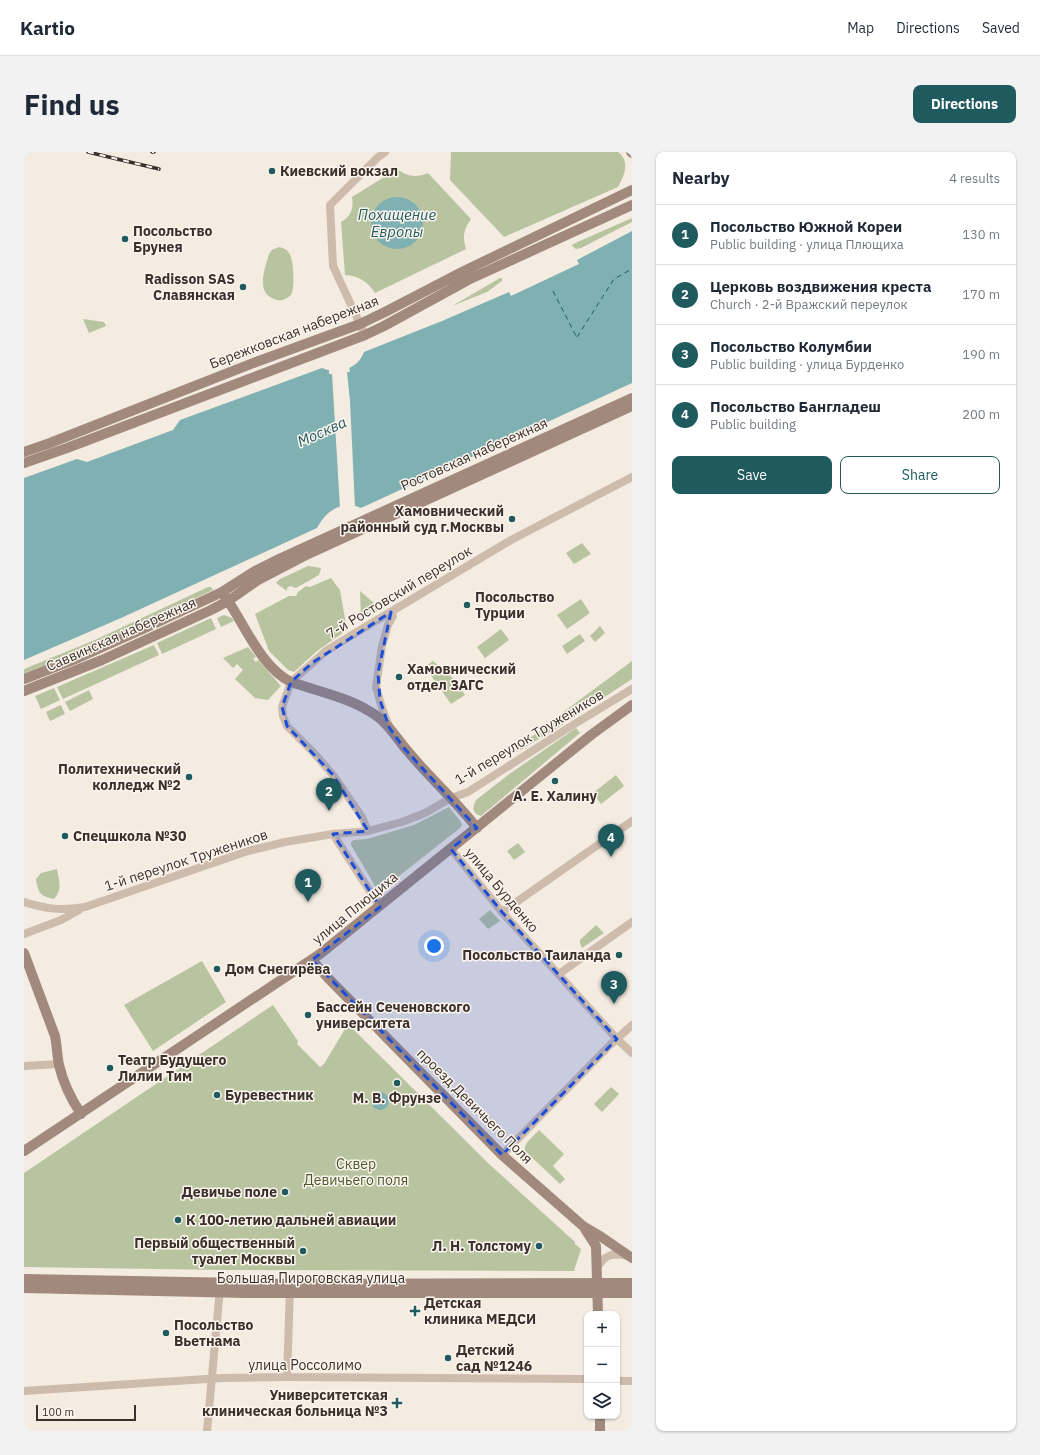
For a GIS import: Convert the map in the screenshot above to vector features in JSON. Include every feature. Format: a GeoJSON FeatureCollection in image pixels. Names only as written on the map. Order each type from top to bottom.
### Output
{"type":"FeatureCollection","features":[{"type":"Feature","properties":{"kind":"main road"},"geometry":{"type":"LineString","coordinates":[[621,196],[632,187]]}},
{"type":"Feature","properties":{"kind":"main road","name":"Бережковская набережная"},"geometry":{"type":"LineString","coordinates":[[24,452],[256,362],[360,324],[464,271],[632,190]]}},
{"type":"Feature","properties":{"kind":"main road","name":"Бережковская набережная"},"geometry":{"type":"LineString","coordinates":[[24,463],[365,335],[468,280],[632,205]]}},
{"type":"Feature","properties":{"kind":"main road","name":"Ростовская набережная"},"geometry":{"type":"LineString","coordinates":[[222,592],[255,571],[279,559],[632,398]]}},
{"type":"Feature","properties":{"kind":"main road","name":"Ростовская набережная"},"geometry":{"type":"LineString","coordinates":[[228,601],[258,580],[304,556],[632,406]]}},
{"type":"Feature","properties":{"kind":"main road"},"geometry":{"type":"LineString","coordinates":[[222,592],[263,656],[275,670],[286,680],[327,693],[368,710],[380,718],[389,726],[410,755],[477,828]]}},
{"type":"Feature","properties":{"kind":"main road","name":"Саввинская набережная"},"geometry":{"type":"LineString","coordinates":[[24,679],[78,658],[222,592]]}},
{"type":"Feature","properties":{"kind":"main road","name":"Саввинская набережная"},"geometry":{"type":"LineString","coordinates":[[24,691],[102,660],[228,601]]}},
{"type":"Feature","properties":{"kind":"main road","name":"улица Плющиха"},"geometry":{"type":"LineString","coordinates":[[24,1151],[312,960],[380,907],[591,735],[632,705]]}},
{"type":"Feature","properties":{"kind":"main road"},"geometry":{"type":"LineString","coordinates":[[24,953],[55,1036],[59,1064],[72,1099],[81,1114]]}},
{"type":"Feature","properties":{"kind":"main road","name":"проезд Девичьего Поля"},"geometry":{"type":"LineString","coordinates":[[312,960],[502,1155],[583,1226],[631,1257]]}},
{"type":"Feature","properties":{"kind":"main road"},"geometry":{"type":"LineString","coordinates":[[583,1226],[596,1246],[598,1311]]}},
{"type":"Feature","properties":{"kind":"main road","name":"Большая Пироговская улица"},"geometry":{"type":"LineString","coordinates":[[24,1279],[220,1288]]}},
{"type":"Feature","properties":{"kind":"main road"},"geometry":{"type":"LineString","coordinates":[[597,1288],[632,1283]]}},
{"type":"Feature","properties":{"kind":"main road","name":"Большая Пироговская улица"},"geometry":{"type":"LineString","coordinates":[[24,1288],[597,1288]]}},
{"type":"Feature","properties":{"kind":"main road"},"geometry":{"type":"LineString","coordinates":[[597,1288],[632,1293]]}},
{"type":"Feature","properties":{"kind":"main road"},"geometry":{"type":"LineString","coordinates":[[600,1419],[600,1431]]}},
{"type":"Feature","properties":{"kind":"street"},"geometry":{"type":"LineString","coordinates":[[365,335],[333,266],[330,205],[379,155],[385,152]]}},
{"type":"Feature","properties":{"kind":"street"},"geometry":{"type":"LineString","coordinates":[[318,340],[322,340],[325,343],[325,347],[322,350]]}},
{"type":"Feature","properties":{"kind":"street","name":"7-й Ростовский переулок"},"geometry":{"type":"LineString","coordinates":[[291,682],[326,651],[432,587],[512,540],[632,477]]}},
{"type":"Feature","properties":{"kind":"street"},"geometry":{"type":"LineString","coordinates":[[389,613],[393,616],[388,625],[382,646],[376,687],[389,726]]}},
{"type":"Feature","properties":{"kind":"street"},"geometry":{"type":"LineString","coordinates":[[291,682],[282,707],[283,716],[287,726],[314,752],[333,775],[362,817],[368,831]]}},
{"type":"Feature","properties":{"kind":"street","name":"1-й переулок Тружеников"},"geometry":{"type":"LineString","coordinates":[[24,902],[52,910],[66,910],[85,907],[248,851],[285,842],[333,834],[368,831],[402,822],[425,813],[451,798],[468,792],[632,689]]}},
{"type":"Feature","properties":{"kind":"street"},"geometry":{"type":"LineString","coordinates":[[502,912],[632,821]]}},
{"type":"Feature","properties":{"kind":"street"},"geometry":{"type":"LineString","coordinates":[[333,834],[380,907]]}},
{"type":"Feature","properties":{"kind":"street","name":"улица Бурденко"},"geometry":{"type":"LineString","coordinates":[[450,849],[502,912],[617,1039],[632,1053]]}},
{"type":"Feature","properties":{"kind":"street"},"geometry":{"type":"LineString","coordinates":[[24,934],[61,920],[85,907]]}},
{"type":"Feature","properties":{"kind":"street"},"geometry":{"type":"LineString","coordinates":[[559,974],[632,922]]}},
{"type":"Feature","properties":{"kind":"street"},"geometry":{"type":"LineString","coordinates":[[502,1155],[617,1039],[632,1026]]}},
{"type":"Feature","properties":{"kind":"street"},"geometry":{"type":"LineString","coordinates":[[24,1066],[59,1064]]}},
{"type":"Feature","properties":{"kind":"street"},"geometry":{"type":"LineString","coordinates":[[597,1268],[608,1255],[621,1254],[631,1257]]}},
{"type":"Feature","properties":{"kind":"street"},"geometry":{"type":"LineString","coordinates":[[207,1431],[220,1288]]}},
{"type":"Feature","properties":{"kind":"street"},"geometry":{"type":"LineString","coordinates":[[288,1377],[290,1288]]}},
{"type":"Feature","properties":{"kind":"street","name":"улица Россолимо"},"geometry":{"type":"LineString","coordinates":[[24,1392],[212,1379],[288,1377],[584,1378]]}},
{"type":"Feature","properties":{"kind":"street"},"geometry":{"type":"LineString","coordinates":[[620,1381],[632,1381]]}},
{"type":"Feature","properties":{"kind":"highlighted area"},"geometry":{"type":"Polygon","coordinates":[[[391,612],[378,673],[380,700],[389,727],[403,747],[477,828],[451,849],[502,912],[617,1039],[502,1155],[312,960],[380,907],[333,834],[368,831],[333,775],[287,726],[282,707],[291,682],[312,663],[391,612]]]}},
{"type":"Feature","properties":{"kind":"green space"},"geometry":{"type":"Polygon","coordinates":[[[451,152],[618,152],[624,160],[625,168],[623,178],[618,187],[504,237],[450,180],[451,152]]]}},
{"type":"Feature","properties":{"kind":"green space"},"geometry":{"type":"Polygon","coordinates":[[[397,169],[412,176],[420,176],[428,173],[471,219],[464,233],[466,249],[375,293],[369,285],[362,280],[345,275],[341,222],[347,218],[351,212],[353,205],[352,197],[397,169]]]}},
{"type":"Feature","properties":{"kind":"green space"},"geometry":{"type":"Polygon","coordinates":[[[632,218],[632,222],[581,248],[576,249],[572,246],[573,244],[632,218]]]}},
{"type":"Feature","properties":{"kind":"green space"},"geometry":{"type":"Polygon","coordinates":[[[279,247],[287,251],[291,256],[293,281],[291,295],[288,298],[277,300],[270,297],[265,292],[263,280],[269,254],[272,250],[279,247]]]}},
{"type":"Feature","properties":{"kind":"green space"},"geometry":{"type":"Polygon","coordinates":[[[502,278],[502,281],[487,292],[452,306],[502,278]]]}},
{"type":"Feature","properties":{"kind":"green space"},"geometry":{"type":"Polygon","coordinates":[[[83,319],[104,322],[106,326],[89,333],[83,319]]]}},
{"type":"Feature","properties":{"kind":"green space"},"geometry":{"type":"Polygon","coordinates":[[[582,543],[591,554],[574,564],[566,553],[582,543]]]}},
{"type":"Feature","properties":{"kind":"green space"},"geometry":{"type":"Polygon","coordinates":[[[308,566],[321,568],[319,575],[296,588],[290,586],[287,588],[287,591],[276,583],[280,579],[308,566]]]}},
{"type":"Feature","properties":{"kind":"green space"},"geometry":{"type":"Polygon","coordinates":[[[331,578],[340,590],[347,630],[317,651],[294,672],[288,670],[269,651],[255,614],[289,596],[296,596],[298,592],[306,586],[310,587],[331,578]]]}},
{"type":"Feature","properties":{"kind":"green space"},"geometry":{"type":"Polygon","coordinates":[[[208,587],[211,587],[213,590],[97,644],[24,674],[24,669],[95,640],[208,587]]]}},
{"type":"Feature","properties":{"kind":"green space"},"geometry":{"type":"Polygon","coordinates":[[[360,591],[381,609],[361,619],[360,591]]]}},
{"type":"Feature","properties":{"kind":"green space"},"geometry":{"type":"Polygon","coordinates":[[[581,599],[590,613],[567,629],[557,615],[581,599]]]}},
{"type":"Feature","properties":{"kind":"green space"},"geometry":{"type":"Polygon","coordinates":[[[224,615],[232,618],[234,621],[221,627],[217,618],[224,615]]]}},
{"type":"Feature","properties":{"kind":"green space"},"geometry":{"type":"Polygon","coordinates":[[[211,618],[216,629],[162,654],[157,643],[211,618]]]}},
{"type":"Feature","properties":{"kind":"green space"},"geometry":{"type":"Polygon","coordinates":[[[600,626],[605,633],[595,642],[590,636],[600,626]]]}},
{"type":"Feature","properties":{"kind":"green space"},"geometry":{"type":"Polygon","coordinates":[[[501,629],[509,640],[485,658],[477,647],[501,629]]]}},
{"type":"Feature","properties":{"kind":"green space"},"geometry":{"type":"Polygon","coordinates":[[[580,634],[585,641],[567,654],[562,646],[580,634]]]}},
{"type":"Feature","properties":{"kind":"green space"},"geometry":{"type":"Polygon","coordinates":[[[154,645],[159,655],[63,699],[57,687],[154,645]]]}},
{"type":"Feature","properties":{"kind":"green space"},"geometry":{"type":"Polygon","coordinates":[[[248,647],[256,657],[253,659],[256,662],[258,660],[281,686],[268,700],[255,698],[235,679],[243,670],[237,664],[233,668],[223,658],[248,647]]]}},
{"type":"Feature","properties":{"kind":"green space"},"geometry":{"type":"Polygon","coordinates":[[[433,661],[454,679],[465,695],[451,704],[425,667],[433,661]]]}},
{"type":"Feature","properties":{"kind":"green space"},"geometry":{"type":"Polygon","coordinates":[[[632,661],[632,679],[568,721],[562,713],[632,661]]]}},
{"type":"Feature","properties":{"kind":"green space"},"geometry":{"type":"Polygon","coordinates":[[[54,688],[60,700],[41,709],[35,696],[54,688]]]}},
{"type":"Feature","properties":{"kind":"green space"},"geometry":{"type":"Polygon","coordinates":[[[89,690],[93,699],[70,711],[65,702],[89,690]]]}},
{"type":"Feature","properties":{"kind":"green space"},"geometry":{"type":"Polygon","coordinates":[[[61,705],[65,714],[50,721],[46,712],[61,705]]]}},
{"type":"Feature","properties":{"kind":"green space"},"geometry":{"type":"Polygon","coordinates":[[[558,717],[564,724],[517,752],[515,749],[558,717]]]}},
{"type":"Feature","properties":{"kind":"green space"},"geometry":{"type":"Polygon","coordinates":[[[576,728],[580,733],[481,816],[474,812],[473,808],[476,800],[508,775],[576,728]]]}},
{"type":"Feature","properties":{"kind":"green space"},"geometry":{"type":"Polygon","coordinates":[[[616,775],[624,786],[601,804],[593,793],[616,775]]]}},
{"type":"Feature","properties":{"kind":"green space"},"geometry":{"type":"Polygon","coordinates":[[[449,807],[461,822],[462,825],[460,828],[380,891],[378,891],[351,845],[351,842],[354,840],[367,839],[414,825],[449,807]]]}},
{"type":"Feature","properties":{"kind":"green space"},"geometry":{"type":"Polygon","coordinates":[[[518,843],[525,852],[514,860],[507,851],[518,843]]]}},
{"type":"Feature","properties":{"kind":"green space"},"geometry":{"type":"Polygon","coordinates":[[[57,869],[59,892],[54,899],[46,897],[40,893],[36,879],[41,873],[57,869]]]}},
{"type":"Feature","properties":{"kind":"green space"},"geometry":{"type":"Polygon","coordinates":[[[490,910],[500,921],[488,929],[479,919],[490,910]]]}},
{"type":"Feature","properties":{"kind":"green space"},"geometry":{"type":"Polygon","coordinates":[[[596,925],[604,933],[582,948],[580,940],[596,925]]]}},
{"type":"Feature","properties":{"kind":"green space"},"geometry":{"type":"Polygon","coordinates":[[[202,961],[226,1002],[153,1051],[124,1005],[202,961]]]}},
{"type":"Feature","properties":{"kind":"green space","name":"Сквер Девичьего поля"},"geometry":{"type":"Polygon","coordinates":[[[273,1005],[298,1041],[297,1044],[320,1067],[324,1064],[348,1024],[489,1164],[575,1242],[575,1244],[581,1249],[574,1271],[223,1270],[24,1267],[24,1173],[273,1005]]]}},
{"type":"Feature","properties":{"kind":"green space"},"geometry":{"type":"Polygon","coordinates":[[[611,1087],[619,1094],[602,1112],[594,1104],[611,1087]]]}},
{"type":"Feature","properties":{"kind":"green space"},"geometry":{"type":"Polygon","coordinates":[[[539,1130],[564,1154],[553,1166],[565,1179],[560,1184],[525,1151],[527,1142],[539,1130]]]}},
{"type":"Feature","properties":{"kind":"water","name":"Похищение Европы"},"geometry":{"type":"Polygon","coordinates":[[[392,197],[402,197],[416,204],[423,218],[423,228],[416,242],[402,249],[392,249],[382,245],[375,238],[371,228],[371,218],[375,208],[382,201],[392,197]]]}},
{"type":"Feature","properties":{"kind":"water","name":"Москва"},"geometry":{"type":"Polygon","coordinates":[[[632,231],[632,383],[361,508],[347,505],[341,506],[329,512],[317,528],[121,618],[24,660],[24,478],[77,459],[87,462],[173,430],[180,420],[322,368],[334,371],[347,369],[357,363],[364,352],[509,292],[511,296],[579,264],[577,260],[632,231]]]}},
{"type":"Feature","properties":{"kind":"water"},"geometry":{"type":"Polygon","coordinates":[[[380,1092],[386,1095],[389,1101],[386,1107],[380,1110],[374,1107],[371,1101],[374,1095],[380,1092]]]}},
{"type":"Feature","properties":{"kind":"pier"},"geometry":{"type":"Polygon","coordinates":[[[349,366],[350,372],[347,372],[350,401],[355,507],[358,507],[358,509],[348,507],[337,510],[337,508],[340,508],[332,374],[329,374],[329,368],[334,370],[349,366]]]}},
{"type":"Feature","properties":{"kind":"ferry route"},"geometry":{"type":"LineString","coordinates":[[577,337],[614,279],[630,270]]}},
{"type":"Feature","properties":{"kind":"ferry route"},"geometry":{"type":"LineString","coordinates":[[553,291],[576,336]]}},
{"type":"Feature","properties":{"kind":"railway"},"geometry":{"type":"LineString","coordinates":[[88,152],[159,169]]}},
{"type":"Feature","properties":{"kind":"place","name":"Киевский вокзал"},"geometry":{"type":"Point","coordinates":[272,171]}},
{"type":"Feature","properties":{"kind":"place","name":"Посольство Брунея"},"geometry":{"type":"Point","coordinates":[125,239]}},
{"type":"Feature","properties":{"kind":"place","name":"Radisson SAS Славянская"},"geometry":{"type":"Point","coordinates":[243,287]}},
{"type":"Feature","properties":{"kind":"place","name":"Хамовнический районный суд г.Москвы"},"geometry":{"type":"Point","coordinates":[512,519]}},
{"type":"Feature","properties":{"kind":"place","name":"Посольство Турции"},"geometry":{"type":"Point","coordinates":[467,605]}},
{"type":"Feature","properties":{"kind":"place","name":"Хамовнический отдел ЗАГС"},"geometry":{"type":"Point","coordinates":[399,677]}},
{"type":"Feature","properties":{"kind":"place","name":"Политехнический колледж №2"},"geometry":{"type":"Point","coordinates":[189,777]}},
{"type":"Feature","properties":{"kind":"place","name":"А. Е. Халину"},"geometry":{"type":"Point","coordinates":[555,781]}},
{"type":"Feature","properties":{"kind":"place","name":"Церковь воздвижения креста"},"geometry":{"type":"Point","coordinates":[329,811]}},
{"type":"Feature","properties":{"kind":"place","name":"Спецшкола №30"},"geometry":{"type":"Point","coordinates":[65,836]}},
{"type":"Feature","properties":{"kind":"place","name":"Посольство Бангладеш"},"geometry":{"type":"Point","coordinates":[611,857]}},
{"type":"Feature","properties":{"kind":"place","name":"Посольство Южной Кореи"},"geometry":{"type":"Point","coordinates":[308,902]}},
{"type":"Feature","properties":{"kind":"place","name":"Посольство Таиланда"},"geometry":{"type":"Point","coordinates":[619,955]}},
{"type":"Feature","properties":{"kind":"place","name":"Дом Снегирёва"},"geometry":{"type":"Point","coordinates":[217,969]}},
{"type":"Feature","properties":{"kind":"place","name":"Посольство Колумбии"},"geometry":{"type":"Point","coordinates":[614,1004]}},
{"type":"Feature","properties":{"kind":"place","name":"Бассейн Сеченовского университета"},"geometry":{"type":"Point","coordinates":[308,1015]}},
{"type":"Feature","properties":{"kind":"place","name":"Театр Будущего Лилии Тим"},"geometry":{"type":"Point","coordinates":[110,1068]}},
{"type":"Feature","properties":{"kind":"place","name":"М. В. Фрунзе"},"geometry":{"type":"Point","coordinates":[397,1083]}},
{"type":"Feature","properties":{"kind":"place","name":"Буревестник"},"geometry":{"type":"Point","coordinates":[217,1095]}},
{"type":"Feature","properties":{"kind":"place","name":"Девичье поле"},"geometry":{"type":"Point","coordinates":[285,1192]}},
{"type":"Feature","properties":{"kind":"place","name":"К 100-летию дальней авиации"},"geometry":{"type":"Point","coordinates":[178,1220]}},
{"type":"Feature","properties":{"kind":"place","name":"Л. Н. Толстому"},"geometry":{"type":"Point","coordinates":[539,1246]}},
{"type":"Feature","properties":{"kind":"place","name":"Первый общественный туалет Москвы"},"geometry":{"type":"Point","coordinates":[303,1251]}},
{"type":"Feature","properties":{"kind":"place","name":"Детская клиника МЕДСИ"},"geometry":{"type":"Point","coordinates":[415,1311]}},
{"type":"Feature","properties":{"kind":"place","name":"Посольство Вьетнама"},"geometry":{"type":"Point","coordinates":[166,1333]}},
{"type":"Feature","properties":{"kind":"place","name":"Детский сад №1246"},"geometry":{"type":"Point","coordinates":[448,1358]}},
{"type":"Feature","properties":{"kind":"place","name":"Университетская клиническая больница №3"},"geometry":{"type":"Point","coordinates":[397,1403]}}]}
